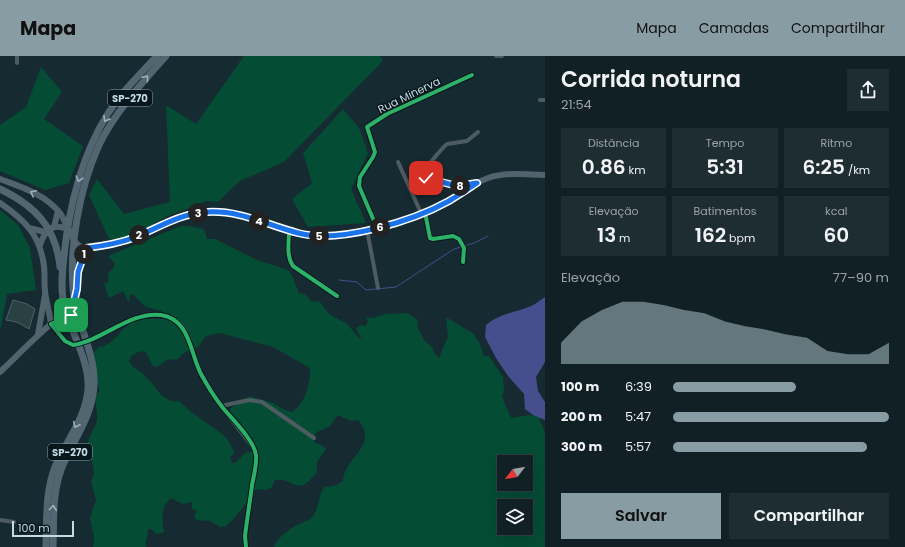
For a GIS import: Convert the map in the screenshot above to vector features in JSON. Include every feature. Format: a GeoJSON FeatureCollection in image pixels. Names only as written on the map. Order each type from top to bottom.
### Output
{"type":"FeatureCollection","features":[{"type":"Feature","properties":{"kind":"highway","name":"SP-270"},"geometry":{"type":"LineString","coordinates":[[46,547],[46,513],[51,480],[62,452],[78,423],[86,401],[88,388],[83,360],[66,313],[62,283],[71,206],[83,164],[96,143],[118,100],[157,56]]}},
{"type":"Feature","properties":{"kind":"highway","name":"SP-270"},"geometry":{"type":"LineString","coordinates":[[53,547],[53,514],[57,483],[67,456],[89,412],[94,385],[92,360],[76,308],[72,279],[76,230],[83,193],[96,143],[130,98],[166,56]]}},
{"type":"Feature","properties":{"kind":"highway"},"geometry":{"type":"LineString","coordinates":[[0,189],[32,208],[49,228],[56,247],[62,283]]}},
{"type":"Feature","properties":{"kind":"main road"},"geometry":{"type":"LineString","coordinates":[[0,179],[35,193],[58,211],[70,230],[75,243],[80,247],[86,248],[110,245],[192,214],[207,212],[241,214],[289,230],[319,236],[343,235],[377,228],[423,212],[448,201],[477,183],[501,175],[545,175]]}},
{"type":"Feature","properties":{"kind":"main road"},"geometry":{"type":"LineString","coordinates":[[0,203],[14,212],[29,228],[40,245],[44,267],[45,292],[38,334]]}},
{"type":"Feature","properties":{"kind":"main road"},"geometry":{"type":"LineString","coordinates":[[40,245],[58,211]]}},
{"type":"Feature","properties":{"kind":"main road"},"geometry":{"type":"LineString","coordinates":[[29,228],[63,227],[70,230]]}},
{"type":"Feature","properties":{"kind":"main road"},"geometry":{"type":"LineString","coordinates":[[0,372],[30,344],[38,334],[51,324],[50,308],[45,292]]}},
{"type":"Feature","properties":{"kind":"street"},"geometry":{"type":"LineString","coordinates":[[17,56],[17,63]]}},
{"type":"Feature","properties":{"kind":"street","name":"Rua Minerva"},"geometry":{"type":"LineString","coordinates":[[377,228],[359,186],[360,177],[373,157],[374,152],[367,128],[387,114],[472,75]]}},
{"type":"Feature","properties":{"kind":"street"},"geometry":{"type":"LineString","coordinates":[[540,100],[545,100]]}},
{"type":"Feature","properties":{"kind":"street"},"geometry":{"type":"LineString","coordinates":[[477,183],[457,186],[448,185],[429,180],[424,175],[424,172],[444,146],[447,144],[467,142],[478,132]]}},
{"type":"Feature","properties":{"kind":"street"},"geometry":{"type":"LineString","coordinates":[[398,162],[423,212],[429,236],[431,239],[453,236],[462,241],[464,248],[463,262]]}},
{"type":"Feature","properties":{"kind":"street"},"geometry":{"type":"LineString","coordinates":[[289,230],[288,252],[290,262],[293,266],[337,296]]}},
{"type":"Feature","properties":{"kind":"street"},"geometry":{"type":"LineString","coordinates":[[368,230],[378,288]]}},
{"type":"Feature","properties":{"kind":"street"},"geometry":{"type":"LineString","coordinates":[[86,248],[78,272],[77,289],[71,315],[51,324],[65,341],[73,345],[89,341],[141,316],[151,314],[171,317],[185,330],[201,374],[221,406],[252,444],[256,456],[246,522],[246,547]]}},
{"type":"Feature","properties":{"kind":"street"},"geometry":{"type":"LineString","coordinates":[[221,406],[249,400],[262,402],[314,438]]}},
{"type":"Feature","properties":{"kind":"street"},"geometry":{"type":"LineString","coordinates":[[0,520],[14,522]]}},
{"type":"Feature","properties":{"kind":"green space"},"geometry":{"type":"Polygon","coordinates":[[[244,56],[380,56],[383,61],[284,162],[240,181],[218,202],[207,201],[168,216],[123,241],[109,239],[89,195],[97,179],[124,214],[170,202],[166,105],[196,124],[244,56]]]}},
{"type":"Feature","properties":{"kind":"green space"},"geometry":{"type":"Polygon","coordinates":[[[41,67],[62,92],[44,119],[83,146],[69,183],[45,190],[0,171],[0,125],[26,107],[41,67]]]}},
{"type":"Feature","properties":{"kind":"green space"},"geometry":{"type":"Polygon","coordinates":[[[343,109],[359,128],[368,153],[351,189],[366,223],[308,227],[292,199],[312,183],[303,153],[343,109]]]}},
{"type":"Feature","properties":{"kind":"green space"},"geometry":{"type":"Polygon","coordinates":[[[0,210],[18,225],[30,248],[36,290],[7,294],[0,328],[0,210]]]}},
{"type":"Feature","properties":{"kind":"green space"},"geometry":{"type":"Polygon","coordinates":[[[181,226],[204,229],[207,239],[215,239],[257,260],[288,270],[299,293],[306,295],[311,301],[320,302],[329,314],[347,324],[360,339],[361,338],[356,328],[361,325],[366,326],[368,320],[364,317],[373,318],[385,314],[407,313],[417,319],[418,328],[424,340],[432,347],[435,354],[439,358],[448,336],[446,318],[472,332],[480,344],[484,356],[489,356],[503,377],[504,391],[502,397],[511,418],[530,415],[540,417],[540,421],[545,432],[545,547],[274,547],[278,540],[288,531],[309,520],[313,516],[324,487],[337,485],[343,481],[349,465],[363,444],[365,437],[364,429],[358,420],[351,421],[338,415],[330,426],[317,432],[313,437],[315,443],[322,445],[326,449],[317,462],[317,472],[304,484],[300,486],[287,481],[275,480],[272,487],[266,490],[259,489],[254,491],[234,518],[226,526],[221,527],[210,521],[197,520],[194,517],[197,510],[192,509],[192,502],[183,504],[171,498],[163,510],[162,518],[164,532],[157,534],[151,529],[148,529],[146,547],[93,547],[94,537],[90,518],[96,500],[91,481],[94,472],[88,443],[97,421],[96,397],[99,388],[90,369],[92,358],[99,347],[112,341],[131,323],[146,319],[160,319],[168,317],[162,311],[146,307],[132,294],[129,296],[130,301],[128,301],[123,291],[109,298],[104,284],[109,281],[108,273],[113,269],[115,264],[109,257],[110,255],[181,226]],[[219,333],[206,336],[198,347],[185,352],[178,359],[166,360],[157,366],[152,365],[145,351],[135,353],[129,361],[132,366],[150,381],[161,395],[171,401],[179,401],[190,411],[222,434],[228,440],[235,453],[230,456],[232,463],[235,463],[245,453],[254,451],[251,440],[242,425],[231,412],[230,408],[249,398],[249,396],[273,403],[292,412],[304,399],[306,393],[310,368],[273,347],[219,333]]]}},
{"type":"Feature","properties":{"kind":"water"},"geometry":{"type":"Polygon","coordinates":[[[545,297],[545,362],[536,377],[538,391],[545,402],[545,420],[533,415],[525,409],[524,394],[508,376],[485,337],[486,325],[491,321],[531,306],[545,297]]]}},
{"type":"Feature","properties":{"kind":"building"},"geometry":{"type":"Polygon","coordinates":[[[13,300],[27,304],[35,309],[29,329],[17,322],[6,320],[13,300]]]}},
{"type":"Feature","properties":{"kind":"waterway"},"geometry":{"type":"LineString","coordinates":[[464,246],[488,236]]}},
{"type":"Feature","properties":{"kind":"waterway"},"geometry":{"type":"LineString","coordinates":[[339,280],[357,282],[366,290],[396,287],[454,249],[461,247]]}},
{"type":"Feature","properties":{"kind":"cycle path"},"geometry":{"type":"LineString","coordinates":[[377,228],[359,186],[360,177],[375,152],[367,127],[387,114],[472,75]]}},
{"type":"Feature","properties":{"kind":"cycle path"},"geometry":{"type":"LineString","coordinates":[[425,212],[430,238],[433,239],[453,236],[459,239],[464,248],[463,262]]}},
{"type":"Feature","properties":{"kind":"cycle path"},"geometry":{"type":"LineString","coordinates":[[289,231],[289,258],[293,266],[337,296]]}},
{"type":"Feature","properties":{"kind":"cycle path"},"geometry":{"type":"LineString","coordinates":[[86,248],[77,272],[77,289],[71,315],[51,324],[65,341],[73,345],[95,338],[139,317],[161,315],[171,318],[178,323],[188,338],[197,366],[208,387],[223,408],[247,436],[256,455],[245,536],[246,547]]}},
{"type":"Feature","properties":{"kind":"route"},"geometry":{"type":"LineString","coordinates":[[71,315],[75,302],[78,272],[86,248],[110,245],[135,237],[192,214],[207,212],[241,214],[299,234],[319,236],[343,235],[392,224],[425,212],[448,201],[477,183],[457,186],[448,185],[426,178]]}}]}
